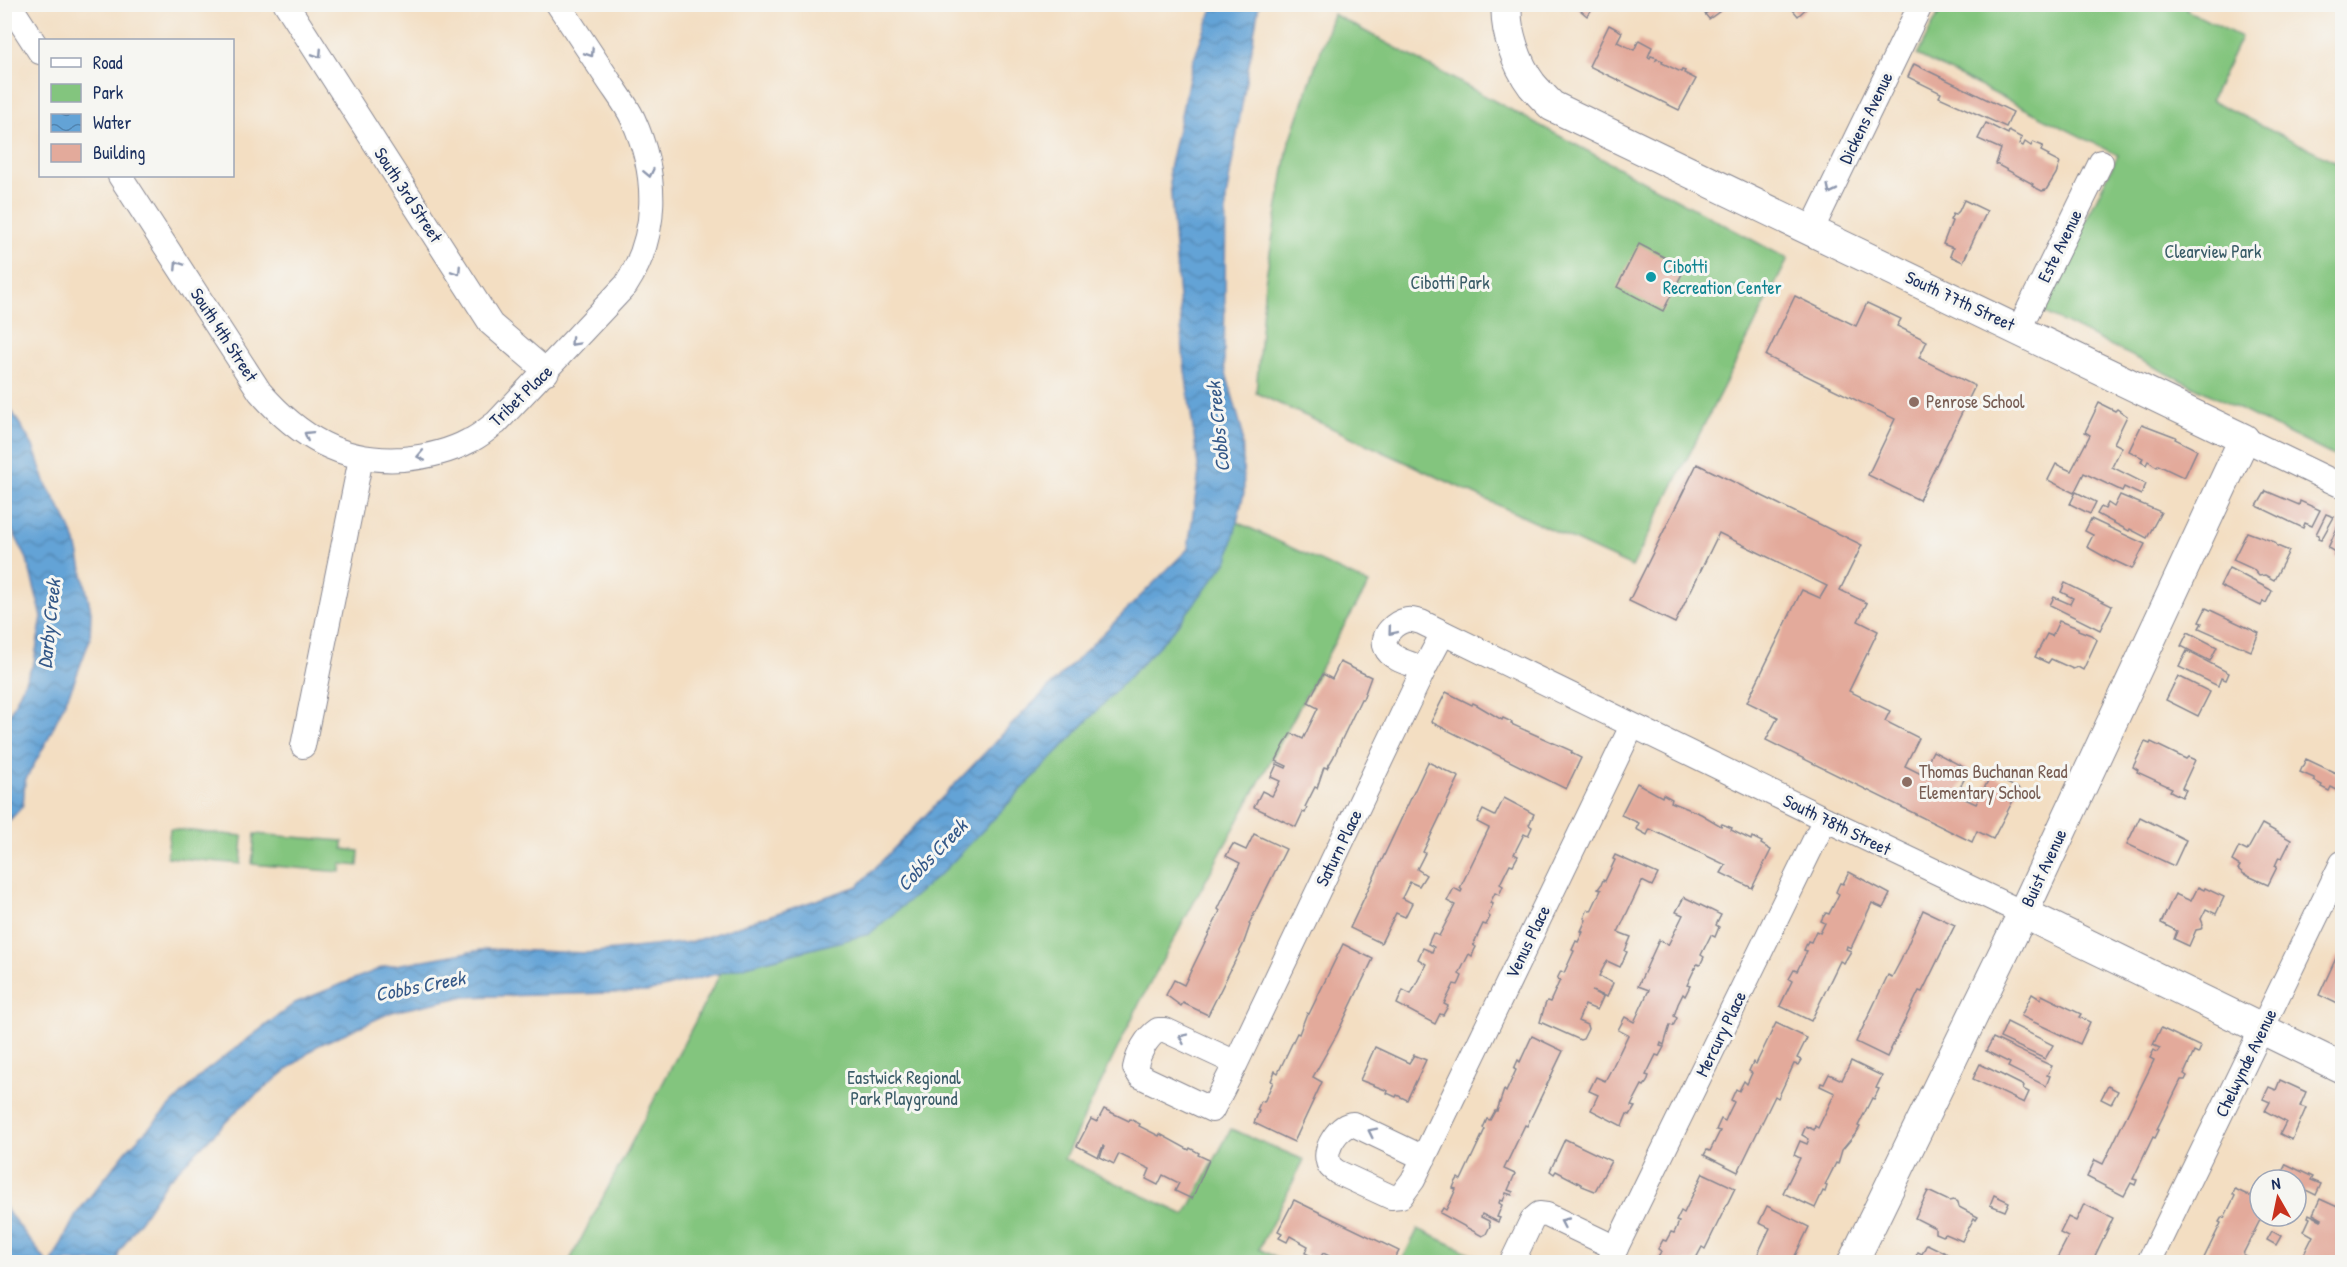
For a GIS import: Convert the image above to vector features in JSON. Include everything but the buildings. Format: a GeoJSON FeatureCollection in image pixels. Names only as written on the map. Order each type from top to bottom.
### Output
{"type":"FeatureCollection","features":[{"type":"Feature","properties":{"kind":"street"},"geometry":{"type":"LineString","coordinates":[[9,4],[39,50]]}},
{"type":"Feature","properties":{"kind":"street","name":"South 3rd Street"},"geometry":{"type":"LineString","coordinates":[[286,4],[491,324],[547,372]]}},
{"type":"Feature","properties":{"kind":"street","name":"Tribet Place"},"geometry":{"type":"LineString","coordinates":[[361,458],[386,460],[417,458],[444,451],[470,441],[496,423],[547,372],[626,285],[638,266],[646,246],[650,222],[651,181],[641,139],[633,117],[558,4]]}},
{"type":"Feature","properties":{"kind":"street","name":"South 77th Street"},"geometry":{"type":"LineString","coordinates":[[1506,4],[1514,47],[1531,84],[1552,106],[2343,486]]}},
{"type":"Feature","properties":{"kind":"street","name":"Dickens Avenue"},"geometry":{"type":"LineString","coordinates":[[1812,231],[1921,4]]}},
{"type":"Feature","properties":{"kind":"street","name":"Este Avenue"},"geometry":{"type":"LineString","coordinates":[[2019,329],[2101,162]]}},
{"type":"Feature","properties":{"kind":"street","name":"South 4th Street"},"geometry":{"type":"LineString","coordinates":[[121,177],[260,392],[278,413],[295,427],[326,446],[361,458]]}},
{"type":"Feature","properties":{"kind":"street","name":"Buist Avenue"},"geometry":{"type":"LineString","coordinates":[[1853,1263],[2023,913],[2244,439]]}},
{"type":"Feature","properties":{"kind":"street"},"geometry":{"type":"LineString","coordinates":[[303,746],[361,458]]}},
{"type":"Feature","properties":{"kind":"street","name":"South 78th Street"},"geometry":{"type":"LineString","coordinates":[[1424,669],[1392,655],[1386,648],[1385,639],[1388,632],[1400,622],[1410,620],[1421,622],[2343,1068]]}},
{"type":"Feature","properties":{"kind":"street","name":"Saturn Place"},"geometry":{"type":"LineString","coordinates":[[1236,1063],[1165,1030],[1158,1030],[1146,1042],[1135,1068],[1140,1076],[1212,1110],[1236,1063],[1424,669],[1443,633]]}},
{"type":"Feature","properties":{"kind":"street","name":"Venus Place"},"geometry":{"type":"LineString","coordinates":[[1424,1158],[1632,726]]}},
{"type":"Feature","properties":{"kind":"street","name":"Mercury Place"},"geometry":{"type":"LineString","coordinates":[[1514,1262],[1532,1220],[1539,1214],[1547,1215],[1613,1255],[1825,819]]}},
{"type":"Feature","properties":{"kind":"street","name":"Chelwynde Avenue"},"geometry":{"type":"LineString","coordinates":[[2149,1263],[2343,863]]}},
{"type":"Feature","properties":{"kind":"green space","name":"Clearview Park"},"geometry":{"type":"Polygon","coordinates":[[[1943,5],[2188,5],[2186,10],[2241,37],[2211,100],[2342,165],[2342,460],[2041,311],[2118,155],[1917,55],[1943,5]]]}},
{"type":"Feature","properties":{"kind":"green space","name":"Cibotti Park"},"geometry":{"type":"Polygon","coordinates":[[[1333,14],[1788,259],[1632,567],[1256,393],[1265,282],[1288,147],[1333,14]]]}},
{"type":"Feature","properties":{"kind":"green space","name":"Eastwick Regional Park Playground"},"geometry":{"type":"Polygon","coordinates":[[[1237,522],[1369,584],[1338,636],[1139,1004],[1064,1159],[1185,1215],[1231,1129],[1304,1160],[1259,1249],[1284,1262],[569,1262],[728,959],[892,911],[1237,522]]]}},
{"type":"Feature","properties":{"kind":"green space"},"geometry":{"type":"Polygon","coordinates":[[[170,829],[243,836],[241,864],[167,857],[170,829]]]}},
{"type":"Feature","properties":{"kind":"green space"},"geometry":{"type":"Polygon","coordinates":[[[255,834],[343,841],[343,849],[359,851],[358,866],[341,864],[341,872],[252,864],[255,834]]]}},
{"type":"Feature","properties":{"kind":"green space"},"geometry":{"type":"Polygon","coordinates":[[[1418,1229],[1489,1262],[1401,1262],[1418,1229]]]}},
{"type":"Feature","properties":{"kind":"water","name":"Cobbs Creek"},"geometry":{"type":"Polygon","coordinates":[[[1214,4],[1259,5],[1226,198],[1224,366],[1242,430],[1244,493],[1228,560],[1172,632],[944,871],[869,934],[647,992],[462,997],[392,1012],[317,1046],[240,1108],[166,1182],[119,1252],[117,1262],[52,1262],[77,1213],[127,1150],[203,1073],[295,1003],[384,967],[487,949],[586,953],[691,942],[858,886],[1018,718],[1188,549],[1199,472],[1184,363],[1169,169],[1193,61],[1214,4]]]}},
{"type":"Feature","properties":{"kind":"water","name":"Darby Creek"},"geometry":{"type":"Polygon","coordinates":[[[4,398],[33,446],[46,484],[76,542],[91,611],[90,639],[73,685],[25,781],[23,806],[5,825],[5,724],[34,662],[42,617],[27,559],[5,516],[4,398]]]}},
{"type":"Feature","properties":{"kind":"water"},"geometry":{"type":"Polygon","coordinates":[[[5,1208],[47,1262],[5,1262],[5,1208]]]}},
{"type":"Feature","properties":{"kind":"place","name":"Cibotti Recreation Center"},"geometry":{"type":"Point","coordinates":[1651,277]}},
{"type":"Feature","properties":{"kind":"place","name":"Penrose School"},"geometry":{"type":"Point","coordinates":[1914,402]}},
{"type":"Feature","properties":{"kind":"place","name":"Thomas Buchanan Read Elementary School"},"geometry":{"type":"Point","coordinates":[1907,782]}}]}
